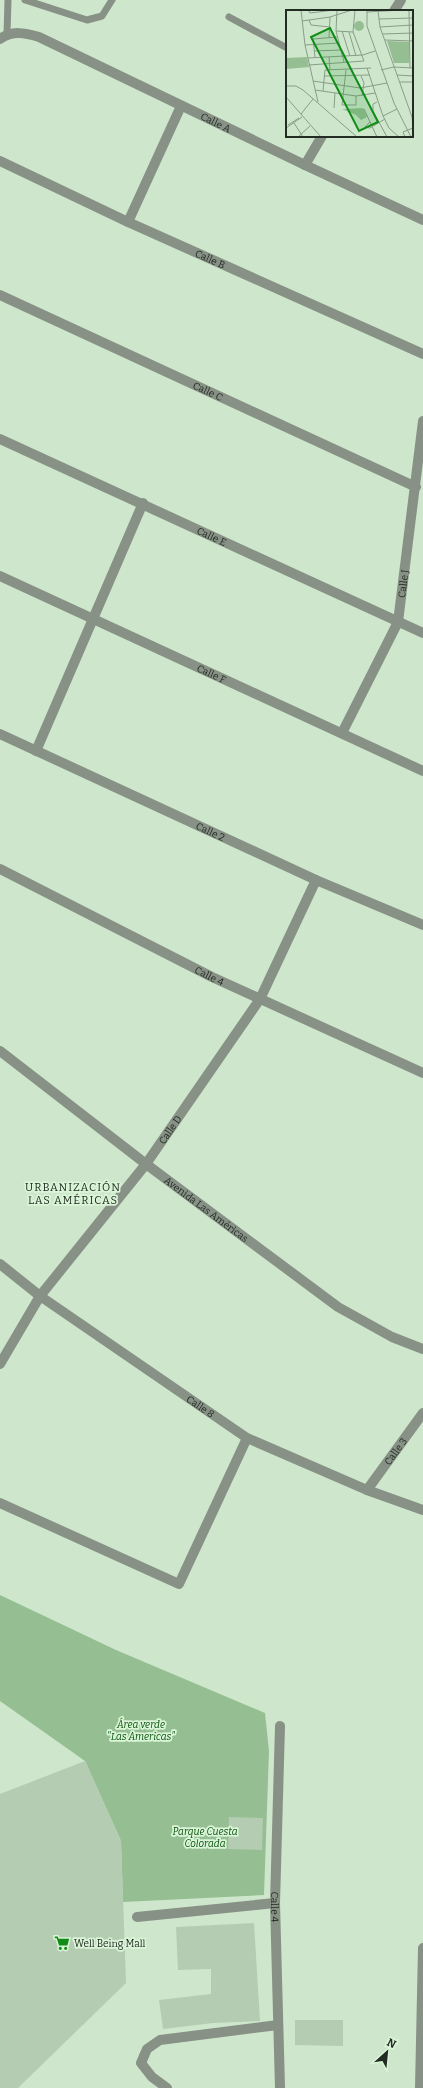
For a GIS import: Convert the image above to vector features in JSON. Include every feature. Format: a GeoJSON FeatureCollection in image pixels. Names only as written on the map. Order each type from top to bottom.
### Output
{"type":"FeatureCollection","features":[{"type":"Feature","properties":{"kind":"street"},"geometry":{"type":"LineString","coordinates":[[395,10],[401,0]]}},
{"type":"Feature","properties":{"kind":"street","name":"Calle A"},"geometry":{"type":"LineString","coordinates":[[4,37],[23,33],[39,37],[423,220]]}},
{"type":"Feature","properties":{"kind":"street"},"geometry":{"type":"LineString","coordinates":[[128,222],[181,106]]}},
{"type":"Feature","properties":{"kind":"street"},"geometry":{"type":"LineString","coordinates":[[305,165],[321,137]]}},
{"type":"Feature","properties":{"kind":"street","name":"Calle B"},"geometry":{"type":"LineString","coordinates":[[0,161],[128,222],[423,354]]}},
{"type":"Feature","properties":{"kind":"street","name":"Calle C"},"geometry":{"type":"LineString","coordinates":[[0,295],[416,486]]}},
{"type":"Feature","properties":{"kind":"street","name":"Calle J"},"geometry":{"type":"LineString","coordinates":[[342,733],[398,622],[423,421]]}},
{"type":"Feature","properties":{"kind":"street","name":"Calle E"},"geometry":{"type":"LineString","coordinates":[[0,439],[143,503],[423,633]]}},
{"type":"Feature","properties":{"kind":"street"},"geometry":{"type":"LineString","coordinates":[[36,751],[143,503]]}},
{"type":"Feature","properties":{"kind":"street","name":"Calle F"},"geometry":{"type":"LineString","coordinates":[[0,576],[423,771]]}},
{"type":"Feature","properties":{"kind":"street","name":"Calle 2"},"geometry":{"type":"LineString","coordinates":[[0,734],[316,880],[423,925]]}},
{"type":"Feature","properties":{"kind":"street","name":"Calle 4"},"geometry":{"type":"LineString","coordinates":[[0,869],[260,999],[423,1073]]}},
{"type":"Feature","properties":{"kind":"street","name":"Calle D"},"geometry":{"type":"LineString","coordinates":[[0,1364],[40,1296],[146,1164],[260,999],[316,880]]}},
{"type":"Feature","properties":{"kind":"street","name":"Avenida Las Américas"},"geometry":{"type":"LineString","coordinates":[[0,1051],[146,1164],[338,1307],[392,1337],[423,1349]]}},
{"type":"Feature","properties":{"kind":"street","name":"Calle 8"},"geometry":{"type":"LineString","coordinates":[[0,1264],[40,1296],[247,1438],[367,1490],[423,1510]]}},
{"type":"Feature","properties":{"kind":"street","name":"Calle 3"},"geometry":{"type":"LineString","coordinates":[[367,1490],[423,1413]]}},
{"type":"Feature","properties":{"kind":"street"},"geometry":{"type":"LineString","coordinates":[[0,1503],[179,1584],[247,1438]]}},
{"type":"Feature","properties":{"kind":"street","name":"Calle 4"},"geometry":{"type":"LineString","coordinates":[[280,1726],[275,1903],[280,2088]]}},
{"type":"Feature","properties":{"kind":"street"},"geometry":{"type":"LineString","coordinates":[[137,1917],[275,1903]]}},
{"type":"Feature","properties":{"kind":"street"},"geometry":{"type":"LineString","coordinates":[[420,2088],[423,1948]]}},
{"type":"Feature","properties":{"kind":"street"},"geometry":{"type":"LineString","coordinates":[[167,2088],[152,2077],[141,2062],[148,2049],[160,2040],[278,2025]]}},
{"type":"Feature","properties":{"kind":"lane"},"geometry":{"type":"LineString","coordinates":[[4,37],[8,0]]}},
{"type":"Feature","properties":{"kind":"lane"},"geometry":{"type":"LineString","coordinates":[[25,0],[87,20],[102,16],[112,0]]}},
{"type":"Feature","properties":{"kind":"lane"},"geometry":{"type":"LineString","coordinates":[[229,17],[286,47]]}},
{"type":"Feature","properties":{"kind":"green space","name":"Área verde \"Las Americas\""},"geometry":{"type":"Polygon","coordinates":[[[0,1595],[116,1650],[265,1713],[269,1751],[264,1895],[123,1902],[121,1841],[85,1761],[0,1701],[0,1595]]]}},
{"type":"Feature","properties":{"kind":"building","name":"Well Being Mall"},"geometry":{"type":"Polygon","coordinates":[[[85,1761],[121,1841],[126,1983],[18,2088],[0,2088],[0,1794],[85,1761]]]}},
{"type":"Feature","properties":{"kind":"building"},"geometry":{"type":"Polygon","coordinates":[[[229,1817],[263,1818],[262,1850],[228,1849],[229,1817]]]}},
{"type":"Feature","properties":{"kind":"building"},"geometry":{"type":"Polygon","coordinates":[[[254,1923],[260,2021],[213,2023],[163,2029],[159,2000],[211,1994],[211,1969],[178,1970],[176,1927],[254,1923]]]}},
{"type":"Feature","properties":{"kind":"building"},"geometry":{"type":"Polygon","coordinates":[[[295,2020],[343,2020],[343,2046],[295,2045],[295,2020]]]}},
{"type":"Feature","properties":{"kind":"place","name":"Well Being Mall"},"geometry":{"type":"Point","coordinates":[62,1943]}},
{"type":"Feature","properties":{"kind":"district","name":"URBANIZACIÓN LAS AMÉRICAS"},"geometry":{"type":"Point","coordinates":[73,1193]}},
{"type":"Feature","properties":{"kind":"park label","name":"Parque Cuesta Colorada"},"geometry":{"type":"Point","coordinates":[205,1836]}}]}
